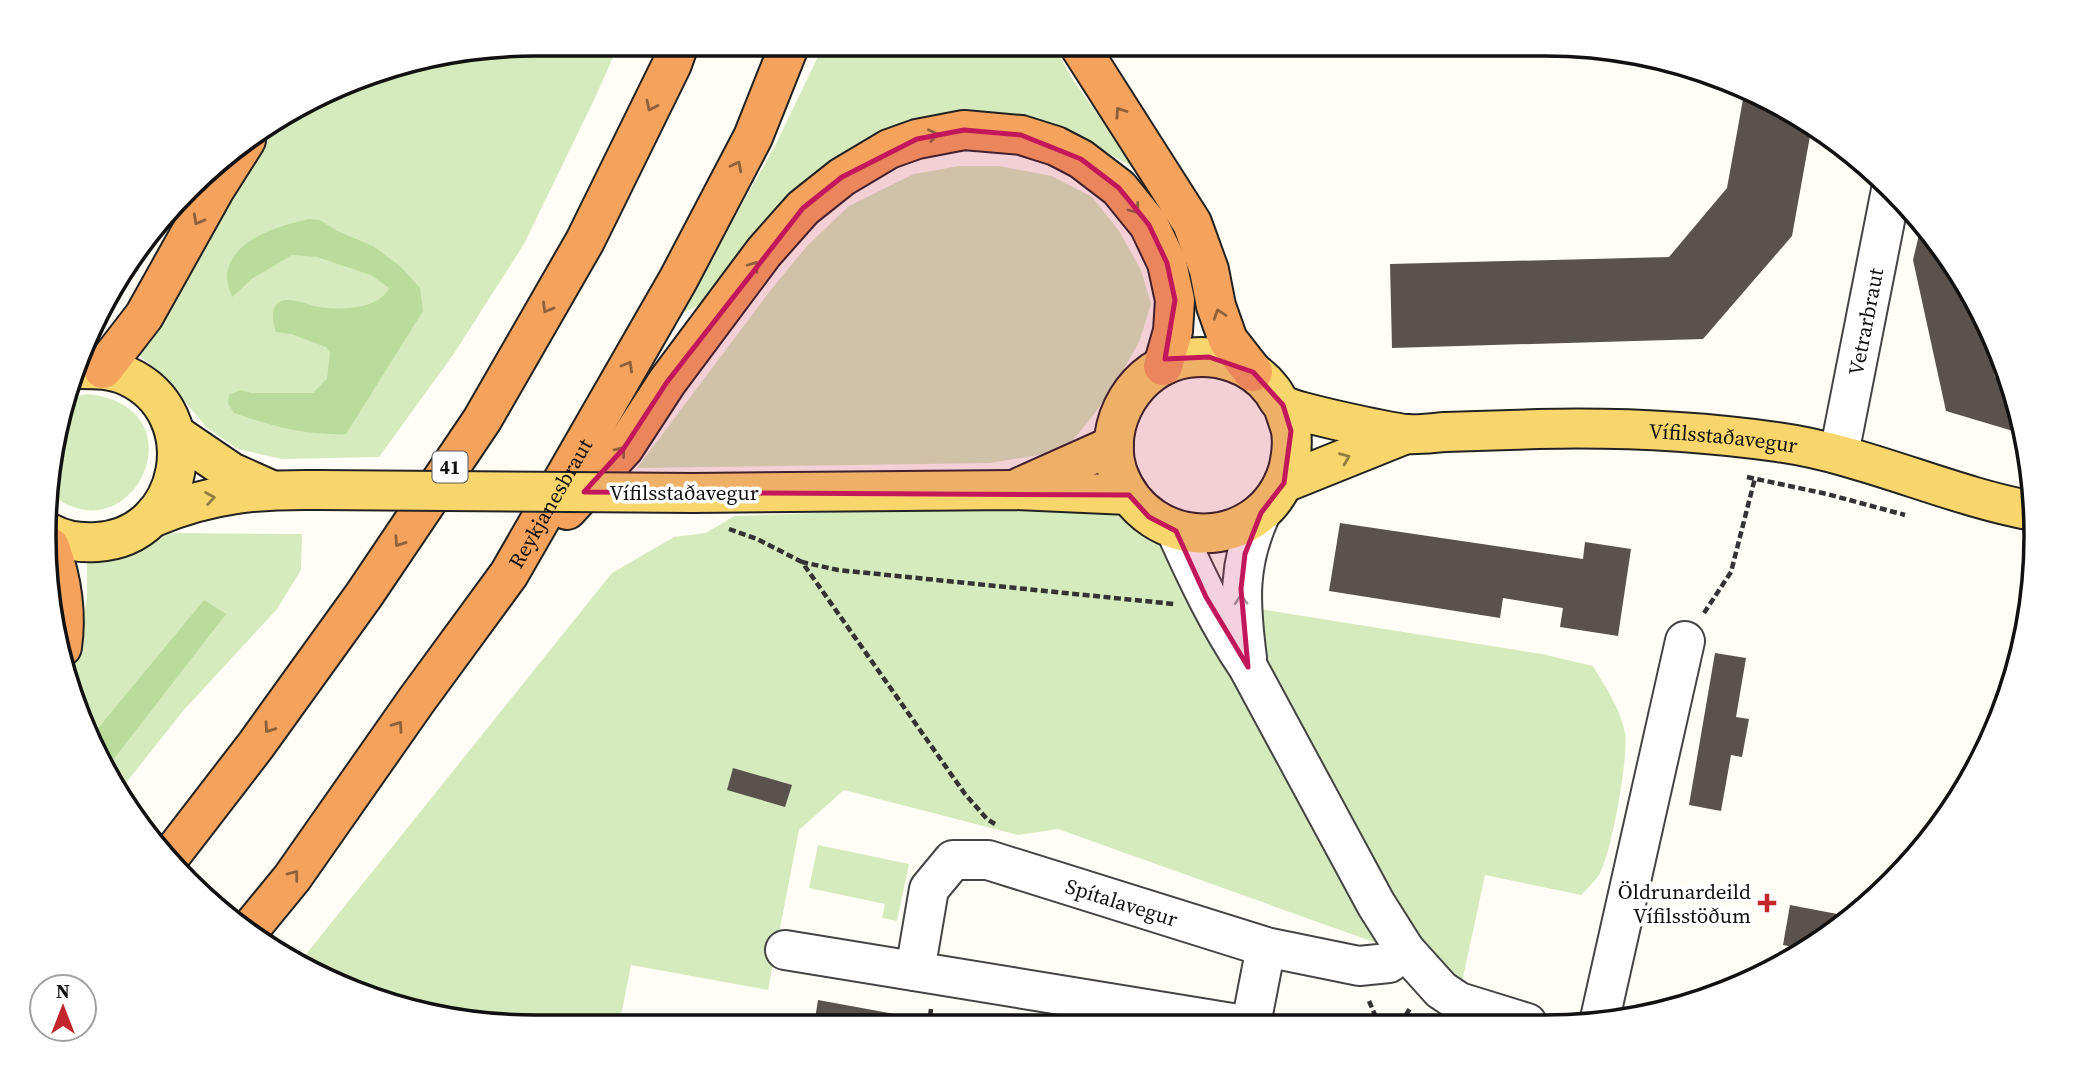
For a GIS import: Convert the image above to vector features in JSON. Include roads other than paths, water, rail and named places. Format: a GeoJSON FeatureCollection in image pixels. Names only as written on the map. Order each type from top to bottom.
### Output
{"type":"FeatureCollection","features":[{"type":"Feature","properties":{"kind":"highway","name":"41"},"geometry":{"type":"LineString","coordinates":[[174,851],[256,746],[371,584],[482,420],[585,241],[674,56]]}},
{"type":"Feature","properties":{"kind":"highway","name":"Reykjanesbraut"},"geometry":{"type":"LineString","coordinates":[[255,924],[292,878],[509,574],[678,280],[753,137],[785,56]]}},
{"type":"Feature","properties":{"kind":"highway"},"geometry":{"type":"LineString","coordinates":[[1086,56],[1192,223],[1209,270],[1216,306],[1228,340],[1253,372]]}},
{"type":"Feature","properties":{"kind":"highway"},"geometry":{"type":"LineString","coordinates":[[509,574],[624,448],[667,382],[764,252],[803,208],[842,177],[889,149],[917,139],[964,130],[1021,135],[1056,146],[1081,159],[1119,188],[1149,225],[1167,263],[1175,300],[1173,331],[1163,366]]}},
{"type":"Feature","properties":{"kind":"highway"},"geometry":{"type":"LineString","coordinates":[[91,369],[144,316],[229,167]]}},
{"type":"Feature","properties":{"kind":"highway"},"geometry":{"type":"LineString","coordinates":[[57,566],[64,595],[63,617]]}},
{"type":"Feature","properties":{"kind":"main road"},"geometry":{"type":"LineString","coordinates":[[1209,357],[1232,361],[1253,372],[1270,387],[1283,405],[1291,431],[1291,458],[1283,484],[1274,500],[1242,526],[1221,533],[1198,535],[1176,531],[1149,517],[1129,495],[1117,471],[1114,445],[1117,420],[1127,398],[1143,379],[1163,366],[1185,358],[1209,357]]}},
{"type":"Feature","properties":{"kind":"main road","name":"Vífilsstaðavegur"},"geometry":{"type":"LineString","coordinates":[[91,369],[128,377],[149,391],[166,411],[175,434],[178,464],[170,492],[154,517]]}},
{"type":"Feature","properties":{"kind":"main road","name":"Vífilsstaðavegur"},"geometry":{"type":"LineString","coordinates":[[1283,405],[1311,414],[1406,434],[1610,428],[1765,441],[1839,454],[1997,504],[2023,509]]}},
{"type":"Feature","properties":{"kind":"main road","name":"Vífilsstaðavegur"},"geometry":{"type":"LineString","coordinates":[[175,434],[231,472],[269,489]]}},
{"type":"Feature","properties":{"kind":"main road","name":"Vífilsstaðavegur"},"geometry":{"type":"LineString","coordinates":[[1283,484],[1406,434]]}},
{"type":"Feature","properties":{"kind":"main road","name":"Vífilsstaðavegur"},"geometry":{"type":"LineString","coordinates":[[1014,490],[1114,445]]}},
{"type":"Feature","properties":{"kind":"main road","name":"Vífilsstaðavegur"},"geometry":{"type":"LineString","coordinates":[[56,535],[82,543],[108,542],[133,533],[154,517],[183,504],[204,498],[269,489],[693,493],[1014,490],[1129,495]]}},
{"type":"Feature","properties":{"kind":"street","name":"Vetrarbraut"},"geometry":{"type":"LineString","coordinates":[[1839,454],[1889,201]]}},
{"type":"Feature","properties":{"kind":"street"},"geometry":{"type":"LineString","coordinates":[[1248,667],[1241,589],[1245,554],[1261,513]]}},
{"type":"Feature","properties":{"kind":"street"},"geometry":{"type":"LineString","coordinates":[[1176,531],[1224,632],[1248,667],[1376,904],[1405,950],[1441,990],[1459,1002],[1501,1015]]}},
{"type":"Feature","properties":{"kind":"street"},"geometry":{"type":"LineString","coordinates":[[1602,1012],[1685,641]]}},
{"type":"Feature","properties":{"kind":"street","name":"Spítalavegur"},"geometry":{"type":"LineString","coordinates":[[915,971],[929,889],[953,860],[988,860],[1266,947],[1375,966],[1389,962],[1405,950]]}},
{"type":"Feature","properties":{"kind":"street"},"geometry":{"type":"LineString","coordinates":[[1253,1015],[1266,947]]}},
{"type":"Feature","properties":{"kind":"street"},"geometry":{"type":"LineString","coordinates":[[785,950],[1183,1015]]}},
{"type":"Feature","properties":{"kind":"place","name":"Öldrunardeild Vífilsstöðum"},"geometry":{"type":"Point","coordinates":[1767,903]}}]}
